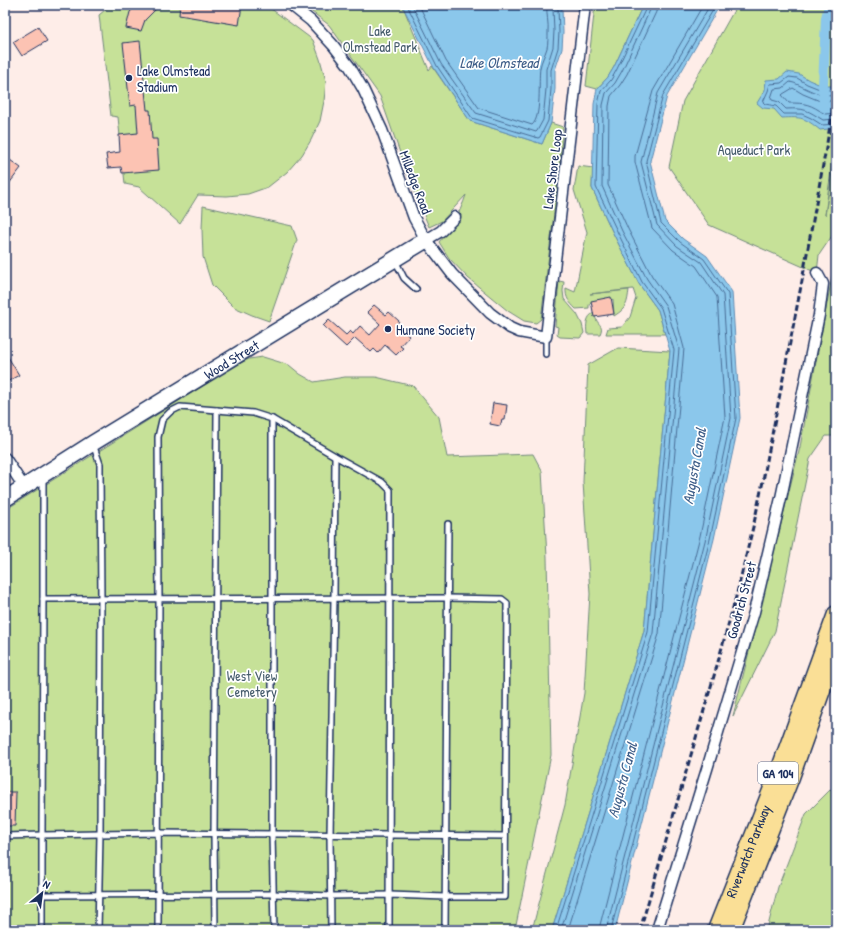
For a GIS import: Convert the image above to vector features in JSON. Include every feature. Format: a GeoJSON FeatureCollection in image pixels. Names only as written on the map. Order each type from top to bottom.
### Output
{"type":"FeatureCollection","features":[{"type":"Feature","properties":{"kind":"main road","name":"Riverwatch Parkway"},"geometry":{"type":"LineString","coordinates":[[716,930],[780,768],[836,614]]}},
{"type":"Feature","properties":{"kind":"main road","name":"Riverwatch Parkway"},"geometry":{"type":"LineString","coordinates":[[731,930],[791,777],[836,651]]}},
{"type":"Feature","properties":{"kind":"street","name":"Milledge Road"},"geometry":{"type":"LineString","coordinates":[[291,5],[311,21],[333,45],[350,67],[363,89],[382,130],[414,218],[426,240],[452,274],[490,313],[510,328],[519,332],[546,337]]}},
{"type":"Feature","properties":{"kind":"street","name":"Lake Shore Loop"},"geometry":{"type":"LineString","coordinates":[[546,337],[585,5]]}},
{"type":"Feature","properties":{"kind":"street","name":"Wood Street"},"geometry":{"type":"LineString","coordinates":[[5,499],[93,443],[441,231],[455,217]]}},
{"type":"Feature","properties":{"kind":"street","name":"Goodrich Street"},"geometry":{"type":"LineString","coordinates":[[657,930],[754,612],[782,490],[819,315],[823,284],[816,273]]}},
{"type":"Feature","properties":{"kind":"street"},"geometry":{"type":"LineString","coordinates":[[5,458],[24,487]]}},
{"type":"Feature","properties":{"kind":"lane"},"geometry":{"type":"LineString","coordinates":[[394,259],[404,278],[416,289]]}},
{"type":"Feature","properties":{"kind":"lane"},"geometry":{"type":"LineString","coordinates":[[546,337],[546,354]]}},
{"type":"Feature","properties":{"kind":"lane"},"geometry":{"type":"LineString","coordinates":[[158,930],[158,437],[162,420],[170,412],[180,407],[252,413],[272,420],[382,482],[390,490],[389,930]]}},
{"type":"Feature","properties":{"kind":"lane"},"geometry":{"type":"LineString","coordinates":[[215,930],[214,834],[217,410]]}},
{"type":"Feature","properties":{"kind":"lane"},"geometry":{"type":"LineString","coordinates":[[272,420],[271,598],[274,930]]}},
{"type":"Feature","properties":{"kind":"lane"},"geometry":{"type":"LineString","coordinates":[[93,443],[100,464],[100,835],[98,930]]}},
{"type":"Feature","properties":{"kind":"lane"},"geometry":{"type":"LineString","coordinates":[[332,930],[330,835],[335,456]]}},
{"type":"Feature","properties":{"kind":"lane"},"geometry":{"type":"LineString","coordinates":[[42,475],[42,930]]}},
{"type":"Feature","properties":{"kind":"lane"},"geometry":{"type":"LineString","coordinates":[[445,930],[448,524]]}},
{"type":"Feature","properties":{"kind":"lane"},"geometry":{"type":"LineString","coordinates":[[42,895],[273,894],[504,898],[507,603],[502,599],[447,598],[43,599]]}},
{"type":"Feature","properties":{"kind":"lane"},"geometry":{"type":"LineString","coordinates":[[5,836],[272,834],[505,836]]}},
{"type":"Feature","properties":{"kind":"green space"},"geometry":{"type":"Polygon","coordinates":[[[111,5],[266,5],[313,40],[326,81],[320,121],[302,155],[287,172],[268,187],[248,194],[227,196],[198,195],[180,224],[139,187],[125,184],[118,117],[111,116],[99,15],[111,5]]]}},
{"type":"Feature","properties":{"kind":"green space","name":"Lake Olmstead Park"},"geometry":{"type":"Polygon","coordinates":[[[303,5],[403,5],[429,70],[432,66],[470,121],[542,144],[551,123],[563,127],[541,319],[536,323],[524,321],[508,311],[468,278],[449,258],[439,242],[455,220],[466,195],[442,221],[429,227],[412,187],[380,96],[329,25],[303,5]]]}},
{"type":"Feature","properties":{"kind":"green space"},"geometry":{"type":"Polygon","coordinates":[[[595,5],[643,5],[614,67],[608,77],[597,89],[586,86],[595,5]]]}},
{"type":"Feature","properties":{"kind":"green space","name":"Aqueduct Park"},"geometry":{"type":"Polygon","coordinates":[[[737,5],[836,5],[836,144],[825,215],[836,148],[836,230],[819,255],[817,273],[709,225],[669,167],[683,101],[737,5]]]}},
{"type":"Feature","properties":{"kind":"green space"},"geometry":{"type":"Polygon","coordinates":[[[578,166],[593,168],[592,188],[639,284],[658,310],[665,334],[606,334],[608,328],[622,327],[630,317],[636,298],[633,289],[590,294],[629,290],[626,305],[622,311],[614,316],[613,299],[591,302],[589,308],[576,309],[568,300],[566,288],[575,292],[587,232],[574,190],[578,166]]]}},
{"type":"Feature","properties":{"kind":"green space"},"geometry":{"type":"Polygon","coordinates":[[[203,206],[292,226],[297,240],[269,321],[234,307],[212,285],[203,257],[203,206]]]}},
{"type":"Feature","properties":{"kind":"green space"},"geometry":{"type":"Polygon","coordinates":[[[836,267],[836,436],[826,436],[810,459],[775,631],[733,716],[800,447],[832,277],[836,267]]]}},
{"type":"Feature","properties":{"kind":"green space"},"geometry":{"type":"Polygon","coordinates":[[[559,281],[564,282],[564,299],[577,314],[582,324],[584,333],[580,338],[560,337],[557,335],[558,327],[555,326],[559,281]]]}},
{"type":"Feature","properties":{"kind":"green space"},"geometry":{"type":"Polygon","coordinates":[[[594,313],[601,327],[600,334],[587,334],[589,316],[594,313]]]}},
{"type":"Feature","properties":{"kind":"green space"},"geometry":{"type":"Polygon","coordinates":[[[618,348],[670,351],[644,631],[552,930],[532,930],[565,805],[584,693],[590,594],[583,482],[588,365],[618,348]]]}},
{"type":"Feature","properties":{"kind":"green space","name":"West View Cemetery"},"geometry":{"type":"Polygon","coordinates":[[[263,357],[289,365],[300,374],[314,382],[345,377],[376,377],[413,386],[439,417],[447,457],[533,454],[542,471],[547,557],[551,755],[515,930],[5,930],[5,510],[236,365],[249,359],[263,357]]]}},
{"type":"Feature","properties":{"kind":"green space"},"geometry":{"type":"Polygon","coordinates":[[[836,787],[836,930],[767,930],[778,887],[806,814],[831,789],[836,787]]]}},
{"type":"Feature","properties":{"kind":"water","name":"Lake Olmstead"},"geometry":{"type":"Polygon","coordinates":[[[403,5],[562,5],[562,49],[555,70],[555,89],[551,123],[542,144],[470,121],[434,68],[403,5]]]}},
{"type":"Feature","properties":{"kind":"water","name":"Augusta Canal"},"geometry":{"type":"Polygon","coordinates":[[[643,5],[720,5],[667,96],[650,161],[665,221],[683,239],[707,256],[732,292],[740,418],[714,539],[615,930],[552,930],[644,631],[670,351],[658,310],[639,284],[592,188],[594,104],[597,89],[608,77],[614,67],[643,5]]]}},
{"type":"Feature","properties":{"kind":"water"},"geometry":{"type":"Polygon","coordinates":[[[787,72],[799,74],[823,86],[836,86],[836,128],[820,130],[806,120],[782,118],[774,109],[763,108],[757,103],[765,90],[766,80],[779,79],[787,72]]]}},
{"type":"Feature","properties":{"kind":"building"},"geometry":{"type":"Polygon","coordinates":[[[136,5],[160,5],[145,20],[141,31],[126,28],[130,12],[136,5]]]}},
{"type":"Feature","properties":{"kind":"building"},"geometry":{"type":"Polygon","coordinates":[[[180,5],[242,5],[239,25],[179,15],[180,5]]]}},
{"type":"Feature","properties":{"kind":"building"},"geometry":{"type":"Polygon","coordinates":[[[38,27],[47,41],[22,56],[13,42],[38,27]]]}},
{"type":"Feature","properties":{"kind":"building"},"geometry":{"type":"Polygon","coordinates":[[[140,41],[147,110],[150,110],[152,139],[157,139],[159,170],[122,173],[121,167],[108,168],[106,154],[120,152],[119,135],[138,133],[136,105],[130,106],[123,43],[140,41]]]}},
{"type":"Feature","properties":{"kind":"building"},"geometry":{"type":"Polygon","coordinates":[[[10,160],[21,168],[5,189],[5,166],[10,160]]]}},
{"type":"Feature","properties":{"kind":"building"},"geometry":{"type":"Polygon","coordinates":[[[611,297],[614,314],[594,317],[591,301],[611,297]]]}},
{"type":"Feature","properties":{"kind":"building","name":"Humane Society"},"geometry":{"type":"Polygon","coordinates":[[[374,305],[386,315],[389,312],[399,321],[396,325],[409,336],[400,346],[403,348],[396,355],[385,345],[378,353],[374,349],[371,352],[355,338],[346,347],[323,326],[329,320],[346,335],[350,331],[353,334],[360,326],[370,335],[380,324],[367,312],[374,305]]]}},
{"type":"Feature","properties":{"kind":"building"},"geometry":{"type":"Polygon","coordinates":[[[5,352],[19,375],[5,383],[5,352]]]}},
{"type":"Feature","properties":{"kind":"building"},"geometry":{"type":"Polygon","coordinates":[[[493,403],[507,405],[505,420],[502,420],[500,426],[490,424],[493,403]]]}},
{"type":"Feature","properties":{"kind":"building"},"geometry":{"type":"Polygon","coordinates":[[[5,792],[16,792],[15,826],[5,826],[5,792]]]}},
{"type":"Feature","properties":{"kind":"waterway"},"geometry":{"type":"LineString","coordinates":[[829,5],[826,18],[823,86],[824,107],[836,108]]}},
{"type":"Feature","properties":{"kind":"railway"},"geometry":{"type":"LineString","coordinates":[[640,930],[716,669],[754,523],[802,281],[836,93]]}},
{"type":"Feature","properties":{"kind":"place","name":"Lake Olmstead Stadium"},"geometry":{"type":"Point","coordinates":[129,78]}},
{"type":"Feature","properties":{"kind":"place","name":"Humane Society"},"geometry":{"type":"Point","coordinates":[388,329]}}]}
